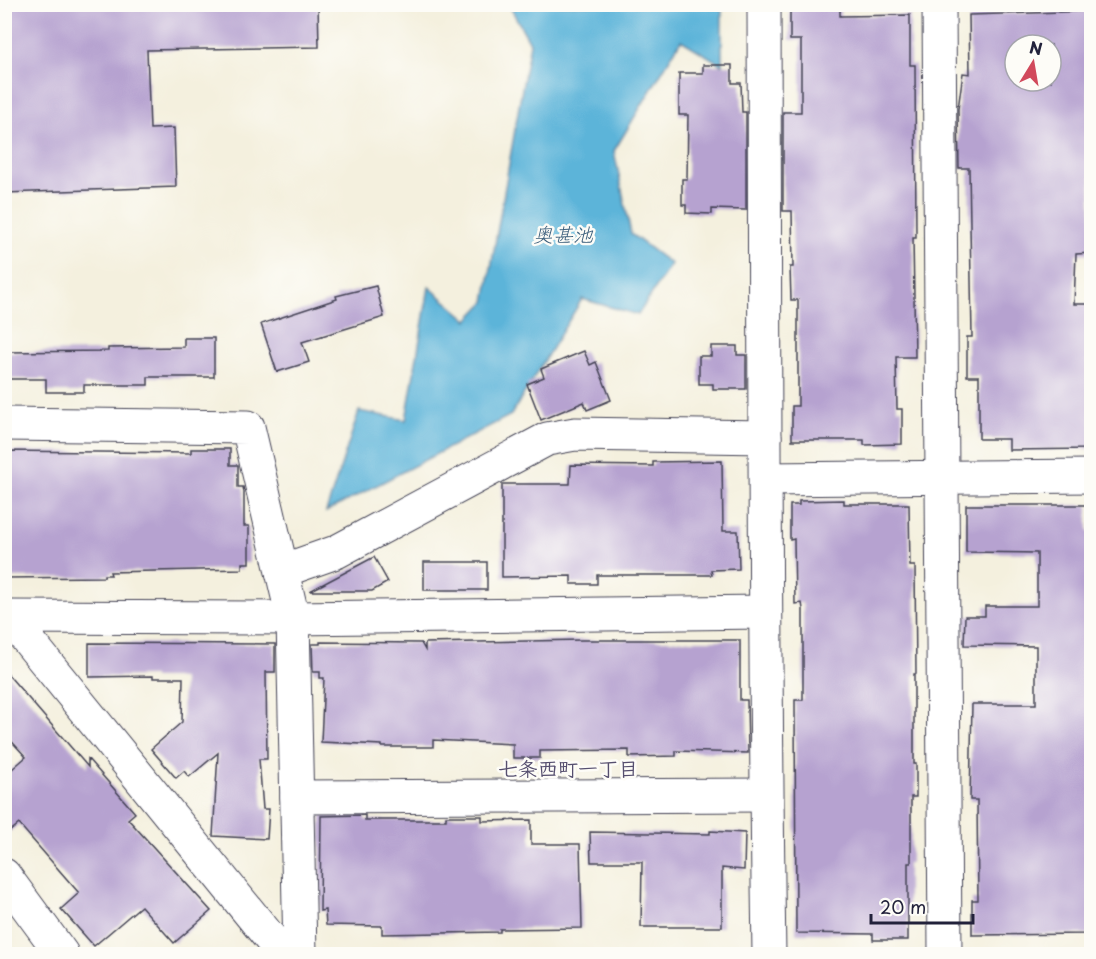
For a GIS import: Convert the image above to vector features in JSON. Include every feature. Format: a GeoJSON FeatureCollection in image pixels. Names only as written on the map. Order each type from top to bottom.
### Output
{"type":"FeatureCollection","features":[{"type":"Feature","properties":{"kind":"street"},"geometry":{"type":"LineString","coordinates":[[764,4],[766,479],[764,612],[769,954]]}},
{"type":"Feature","properties":{"kind":"street"},"geometry":{"type":"LineString","coordinates":[[939,4],[945,954]]}},
{"type":"Feature","properties":{"kind":"street"},"geometry":{"type":"LineString","coordinates":[[4,424],[248,427],[292,618],[300,954]]}},
{"type":"Feature","properties":{"kind":"street"},"geometry":{"type":"LineString","coordinates":[[282,571],[336,552],[547,439],[575,434],[765,437]]}},
{"type":"Feature","properties":{"kind":"street"},"geometry":{"type":"LineString","coordinates":[[766,479],[1092,476]]}},
{"type":"Feature","properties":{"kind":"street"},"geometry":{"type":"LineString","coordinates":[[7,617],[292,618],[764,612]]}},
{"type":"Feature","properties":{"kind":"street"},"geometry":{"type":"LineString","coordinates":[[7,617],[283,954]]}},
{"type":"Feature","properties":{"kind":"street"},"geometry":{"type":"LineString","coordinates":[[297,796],[766,795]]}},
{"type":"Feature","properties":{"kind":"street"},"geometry":{"type":"LineString","coordinates":[[4,875],[62,954]]}},
{"type":"Feature","properties":{"kind":"water","name":"奥甚池"},"geometry":{"type":"Polygon","coordinates":[[[509,5],[722,5],[722,65],[681,40],[614,151],[631,234],[671,264],[638,315],[582,299],[511,415],[326,512],[359,411],[406,420],[429,287],[468,320],[485,302],[530,43],[509,5]]]}},
{"type":"Feature","properties":{"kind":"building"},"geometry":{"type":"Polygon","coordinates":[[[4,4],[318,4],[319,47],[147,50],[150,129],[174,128],[176,187],[4,193],[4,4]]]}},
{"type":"Feature","properties":{"kind":"building"},"geometry":{"type":"Polygon","coordinates":[[[790,8],[840,8],[840,16],[910,15],[910,65],[915,65],[916,238],[913,238],[915,357],[896,357],[897,409],[902,409],[902,444],[864,445],[864,440],[792,440],[792,406],[798,406],[798,300],[791,300],[792,211],[783,211],[783,112],[801,112],[801,40],[790,40],[790,8]]]}},
{"type":"Feature","properties":{"kind":"building"},"geometry":{"type":"Polygon","coordinates":[[[1092,11],[1092,52],[1088,52],[1092,253],[1076,254],[1074,304],[1092,304],[1091,449],[1009,450],[1009,439],[979,439],[979,376],[967,376],[967,337],[972,337],[969,168],[959,168],[958,109],[963,73],[970,74],[969,15],[1092,11]]]}},
{"type":"Feature","properties":{"kind":"building"},"geometry":{"type":"Polygon","coordinates":[[[703,65],[732,65],[732,83],[741,83],[742,112],[746,112],[746,210],[712,209],[712,214],[686,213],[686,205],[682,205],[682,179],[687,179],[688,115],[679,115],[679,73],[703,73],[703,65]]]}},
{"type":"Feature","properties":{"kind":"building"},"geometry":{"type":"Polygon","coordinates":[[[376,286],[384,317],[302,342],[309,362],[277,372],[261,324],[337,299],[336,296],[376,286]]]}},
{"type":"Feature","properties":{"kind":"building"},"geometry":{"type":"Polygon","coordinates":[[[184,338],[214,338],[214,377],[148,377],[148,385],[84,385],[84,392],[46,392],[46,379],[4,379],[4,352],[108,351],[108,348],[184,347],[184,338]]]}},
{"type":"Feature","properties":{"kind":"building"},"geometry":{"type":"Polygon","coordinates":[[[711,346],[737,346],[737,355],[746,355],[746,389],[713,389],[713,384],[699,384],[699,356],[711,356],[711,346]]]}},
{"type":"Feature","properties":{"kind":"building"},"geometry":{"type":"Polygon","coordinates":[[[584,351],[590,365],[596,362],[611,400],[587,410],[584,402],[541,420],[527,384],[544,377],[541,369],[584,351]]]}},
{"type":"Feature","properties":{"kind":"building"},"geometry":{"type":"Polygon","coordinates":[[[191,449],[230,449],[230,465],[238,465],[238,487],[243,487],[244,492],[244,526],[249,526],[249,563],[242,563],[242,569],[110,572],[111,575],[104,575],[104,577],[4,578],[4,451],[191,453],[191,449]]]}},
{"type":"Feature","properties":{"kind":"building"},"geometry":{"type":"Polygon","coordinates":[[[722,461],[723,531],[738,531],[739,569],[711,570],[712,575],[597,575],[597,584],[571,584],[571,576],[502,577],[502,484],[570,484],[571,465],[653,466],[653,462],[722,461]]]}},
{"type":"Feature","properties":{"kind":"building"},"geometry":{"type":"Polygon","coordinates":[[[844,500],[844,504],[909,504],[910,566],[915,566],[914,764],[916,764],[916,797],[911,797],[908,940],[873,940],[873,934],[796,933],[795,700],[803,700],[803,609],[802,603],[795,604],[794,539],[790,540],[790,505],[799,505],[799,501],[844,500]]]}},
{"type":"Feature","properties":{"kind":"building"},"geometry":{"type":"Polygon","coordinates":[[[966,505],[1088,505],[1088,531],[1092,531],[1092,919],[1089,919],[1089,934],[972,935],[972,900],[978,900],[977,800],[970,800],[972,704],[1036,704],[1036,646],[964,645],[965,616],[985,616],[985,606],[1037,606],[1037,553],[966,552],[966,505]]]}},
{"type":"Feature","properties":{"kind":"building"},"geometry":{"type":"Polygon","coordinates":[[[374,557],[388,582],[372,591],[310,591],[374,557]]]}},
{"type":"Feature","properties":{"kind":"building"},"geometry":{"type":"Polygon","coordinates":[[[424,562],[487,562],[487,590],[424,590],[424,562]]]}},
{"type":"Feature","properties":{"kind":"building"},"geometry":{"type":"Polygon","coordinates":[[[740,640],[740,700],[747,700],[748,753],[676,751],[676,756],[629,757],[629,750],[540,751],[540,758],[513,758],[513,744],[433,740],[433,747],[382,747],[382,745],[321,742],[324,678],[320,678],[320,672],[313,672],[312,644],[320,644],[320,642],[421,643],[425,650],[425,643],[740,640]]]}},
{"type":"Feature","properties":{"kind":"building"},"geometry":{"type":"Polygon","coordinates":[[[89,643],[275,644],[275,672],[266,672],[267,759],[259,759],[263,809],[269,809],[267,839],[213,836],[218,753],[189,777],[184,771],[176,778],[151,749],[182,722],[183,678],[89,677],[89,643]]]}},
{"type":"Feature","properties":{"kind":"building"},"geometry":{"type":"Polygon","coordinates":[[[4,670],[88,767],[88,759],[135,813],[128,819],[211,911],[174,943],[141,906],[94,946],[61,909],[79,893],[19,824],[4,836],[4,776],[26,757],[4,733],[4,670]]]}},
{"type":"Feature","properties":{"kind":"building"},"geometry":{"type":"Polygon","coordinates":[[[365,815],[365,820],[446,820],[446,816],[482,816],[482,821],[531,820],[531,844],[580,844],[582,928],[382,934],[382,926],[326,925],[325,910],[320,911],[321,816],[365,815]]]}},
{"type":"Feature","properties":{"kind":"building"},"geometry":{"type":"Polygon","coordinates":[[[710,831],[745,833],[744,870],[722,868],[722,927],[641,927],[642,862],[591,862],[590,832],[710,834],[710,831]]]}},
{"type":"Feature","properties":{"kind":"district","name":"七条西町一丁目"},"geometry":{"type":"Point","coordinates":[568,769]}}]}
